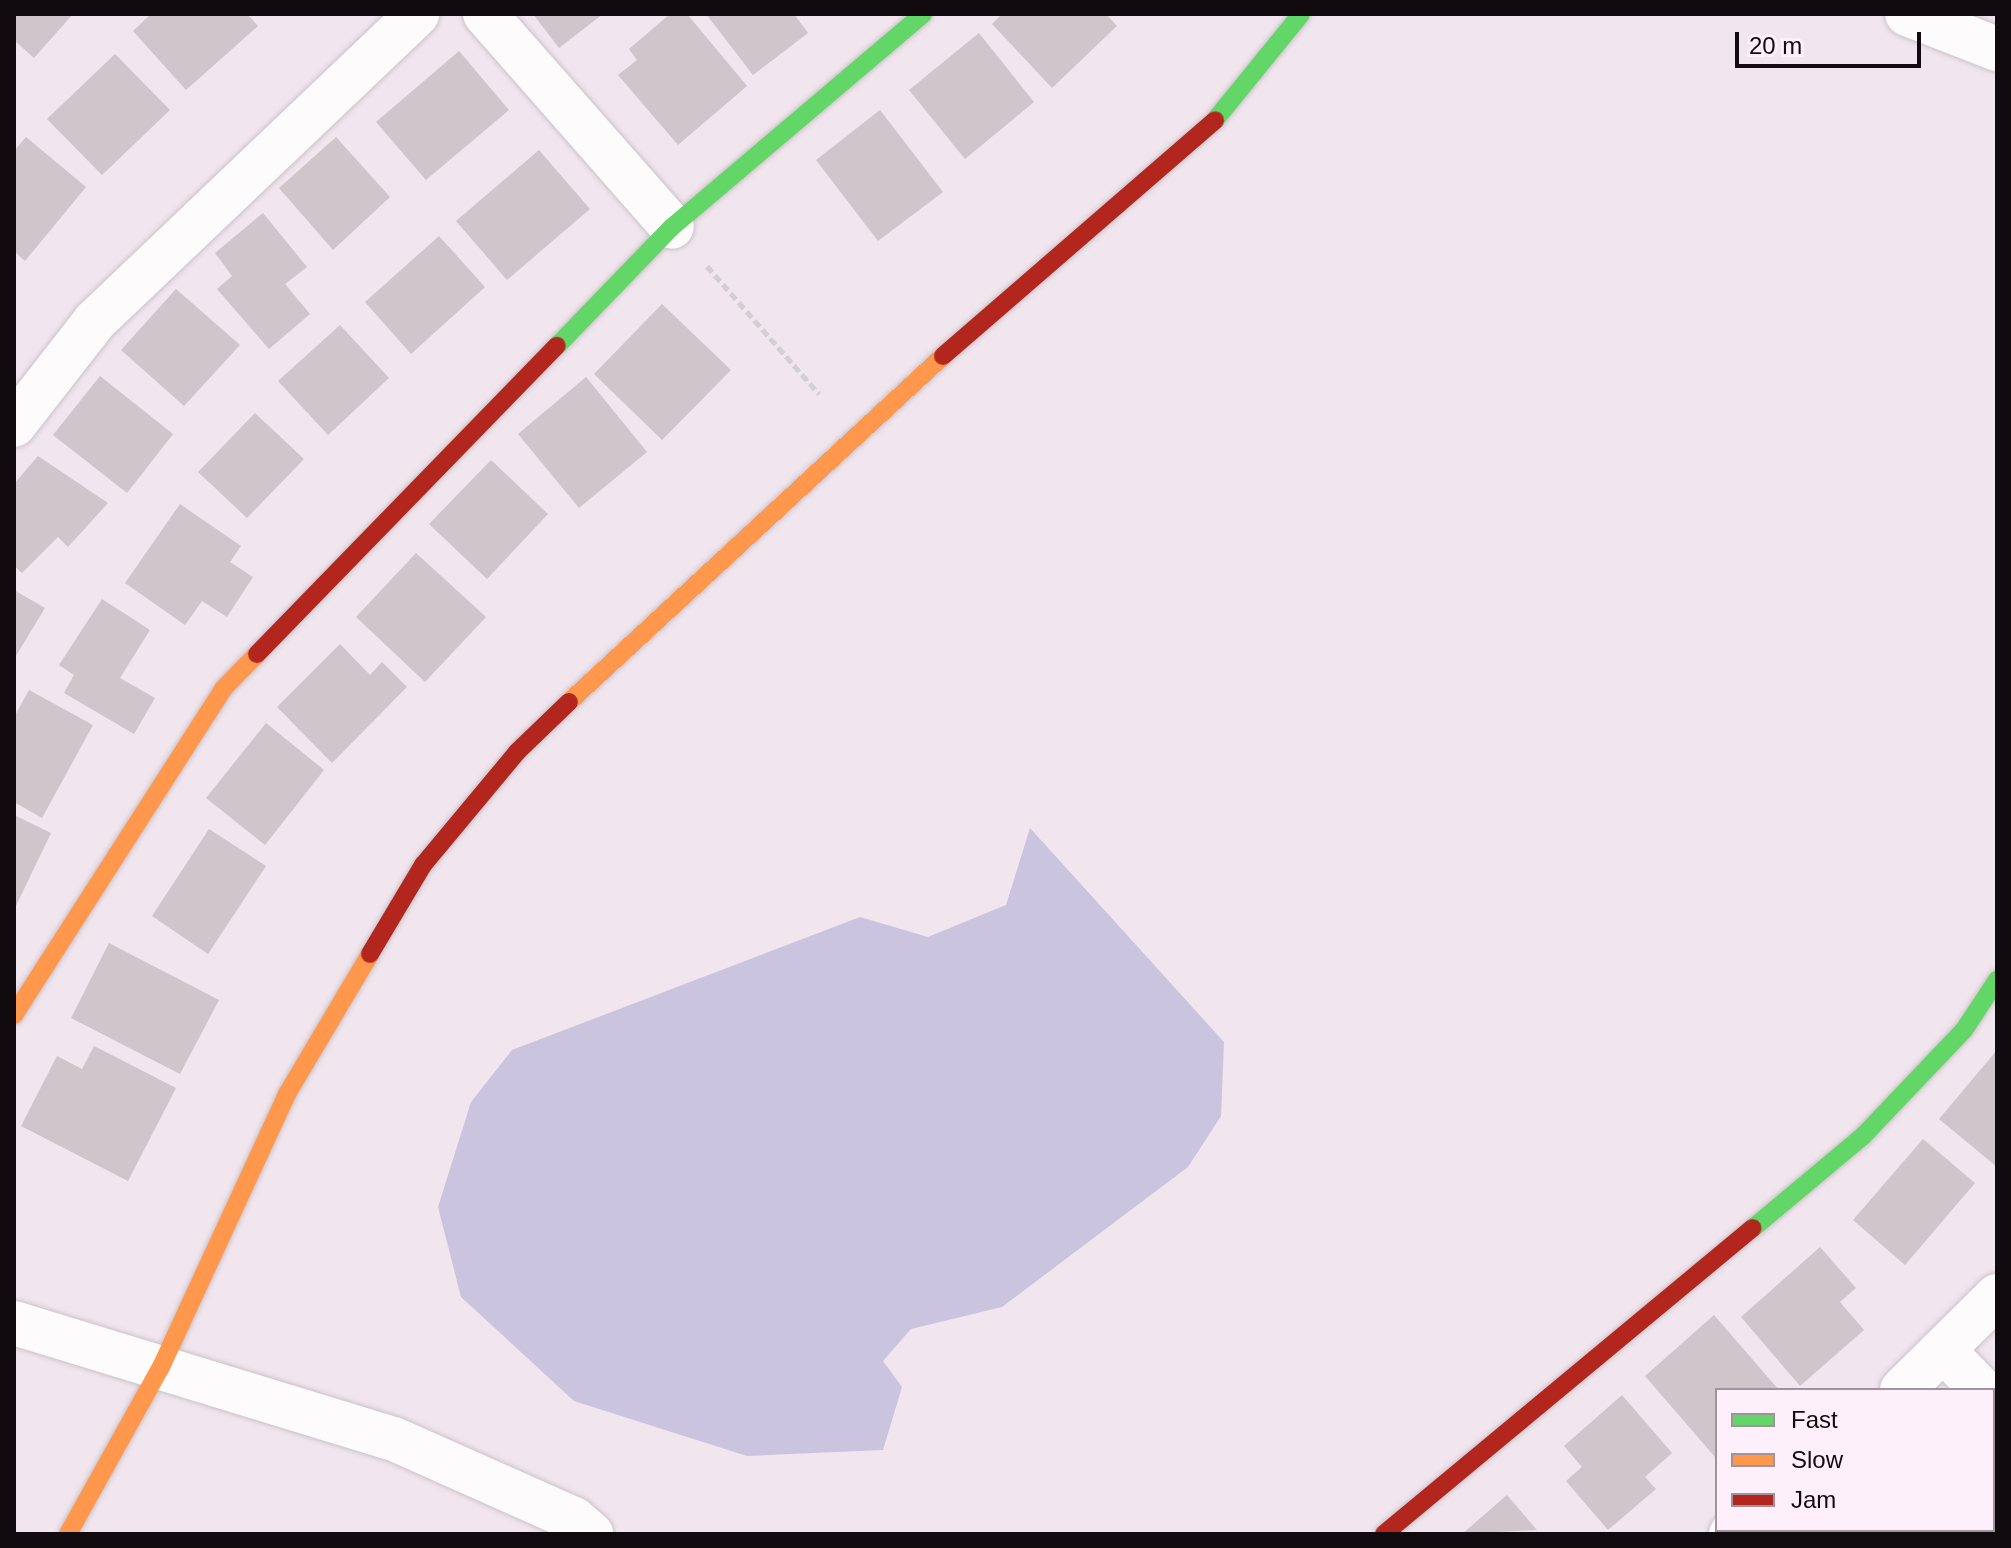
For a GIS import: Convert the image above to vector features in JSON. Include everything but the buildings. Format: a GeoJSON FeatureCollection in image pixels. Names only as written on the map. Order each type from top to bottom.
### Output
{"type":"FeatureCollection","features":[{"type":"Feature","properties":{"kind":"street"},"geometry":{"type":"LineString","coordinates":[[14,425],[95,321],[417,14]]}},
{"type":"Feature","properties":{"kind":"street"},"geometry":{"type":"LineString","coordinates":[[485,14],[672,227]]}},
{"type":"Feature","properties":{"kind":"street"},"geometry":{"type":"LineString","coordinates":[[14,1015],[223,689],[672,227],[923,14]]}},
{"type":"Feature","properties":{"kind":"street"},"geometry":{"type":"LineString","coordinates":[[68,1534],[161,1367],[287,1094],[423,865],[517,752],[853,434],[1223,113],[1301,14]]}},
{"type":"Feature","properties":{"kind":"street"},"geometry":{"type":"LineString","coordinates":[[1907,14],[1997,49]]}},
{"type":"Feature","properties":{"kind":"street"},"geometry":{"type":"LineString","coordinates":[[1384,1534],[1863,1136],[1964,1030],[1997,980]]}},
{"type":"Feature","properties":{"kind":"street"},"geometry":{"type":"LineString","coordinates":[[1904,1388],[1946,1353],[1997,1296]]}},
{"type":"Feature","properties":{"kind":"street"},"geometry":{"type":"LineString","coordinates":[[14,1323],[394,1439],[574,1519],[591,1534]]}},
{"type":"Feature","properties":{"kind":"street"},"geometry":{"type":"LineString","coordinates":[[1946,1353],[1980,1388]]}},
{"type":"Feature","properties":{"kind":"path"},"geometry":{"type":"LineString","coordinates":[[672,227],[853,434]]}},
{"type":"Feature","properties":{"kind":"shaded area"},"geometry":{"type":"Polygon","coordinates":[[[1030,828],[1224,1042],[1221,1116],[1188,1167],[1002,1307],[911,1329],[883,1361],[902,1387],[883,1450],[747,1456],[574,1401],[461,1297],[438,1207],[471,1102],[512,1050],[860,917],[928,937],[1006,905],[1030,828]]]}},
{"type":"Feature","properties":{"kind":"traffic: fast"},"geometry":{"type":"LineString","coordinates":[[557,346],[672,227],[923,14]]}},
{"type":"Feature","properties":{"kind":"traffic: fast"},"geometry":{"type":"LineString","coordinates":[[1215,120],[1301,14]]}},
{"type":"Feature","properties":{"kind":"traffic: fast"},"geometry":{"type":"LineString","coordinates":[[1753,1228],[1863,1136],[1964,1030],[1997,980]]}},
{"type":"Feature","properties":{"kind":"traffic: slow"},"geometry":{"type":"LineString","coordinates":[[569,702],[943,356]]}},
{"type":"Feature","properties":{"kind":"traffic: slow"},"geometry":{"type":"LineString","coordinates":[[14,1015],[223,689],[257,654]]}},
{"type":"Feature","properties":{"kind":"traffic: slow"},"geometry":{"type":"LineString","coordinates":[[68,1534],[161,1367],[287,1094],[370,954]]}},
{"type":"Feature","properties":{"kind":"traffic: jam"},"geometry":{"type":"LineString","coordinates":[[943,356],[1215,120]]}},
{"type":"Feature","properties":{"kind":"traffic: jam"},"geometry":{"type":"LineString","coordinates":[[257,654],[557,346]]}},
{"type":"Feature","properties":{"kind":"traffic: jam"},"geometry":{"type":"LineString","coordinates":[[370,954],[423,865],[517,752],[569,702]]}},
{"type":"Feature","properties":{"kind":"traffic: jam"},"geometry":{"type":"LineString","coordinates":[[1384,1534],[1753,1228]]}}]}
